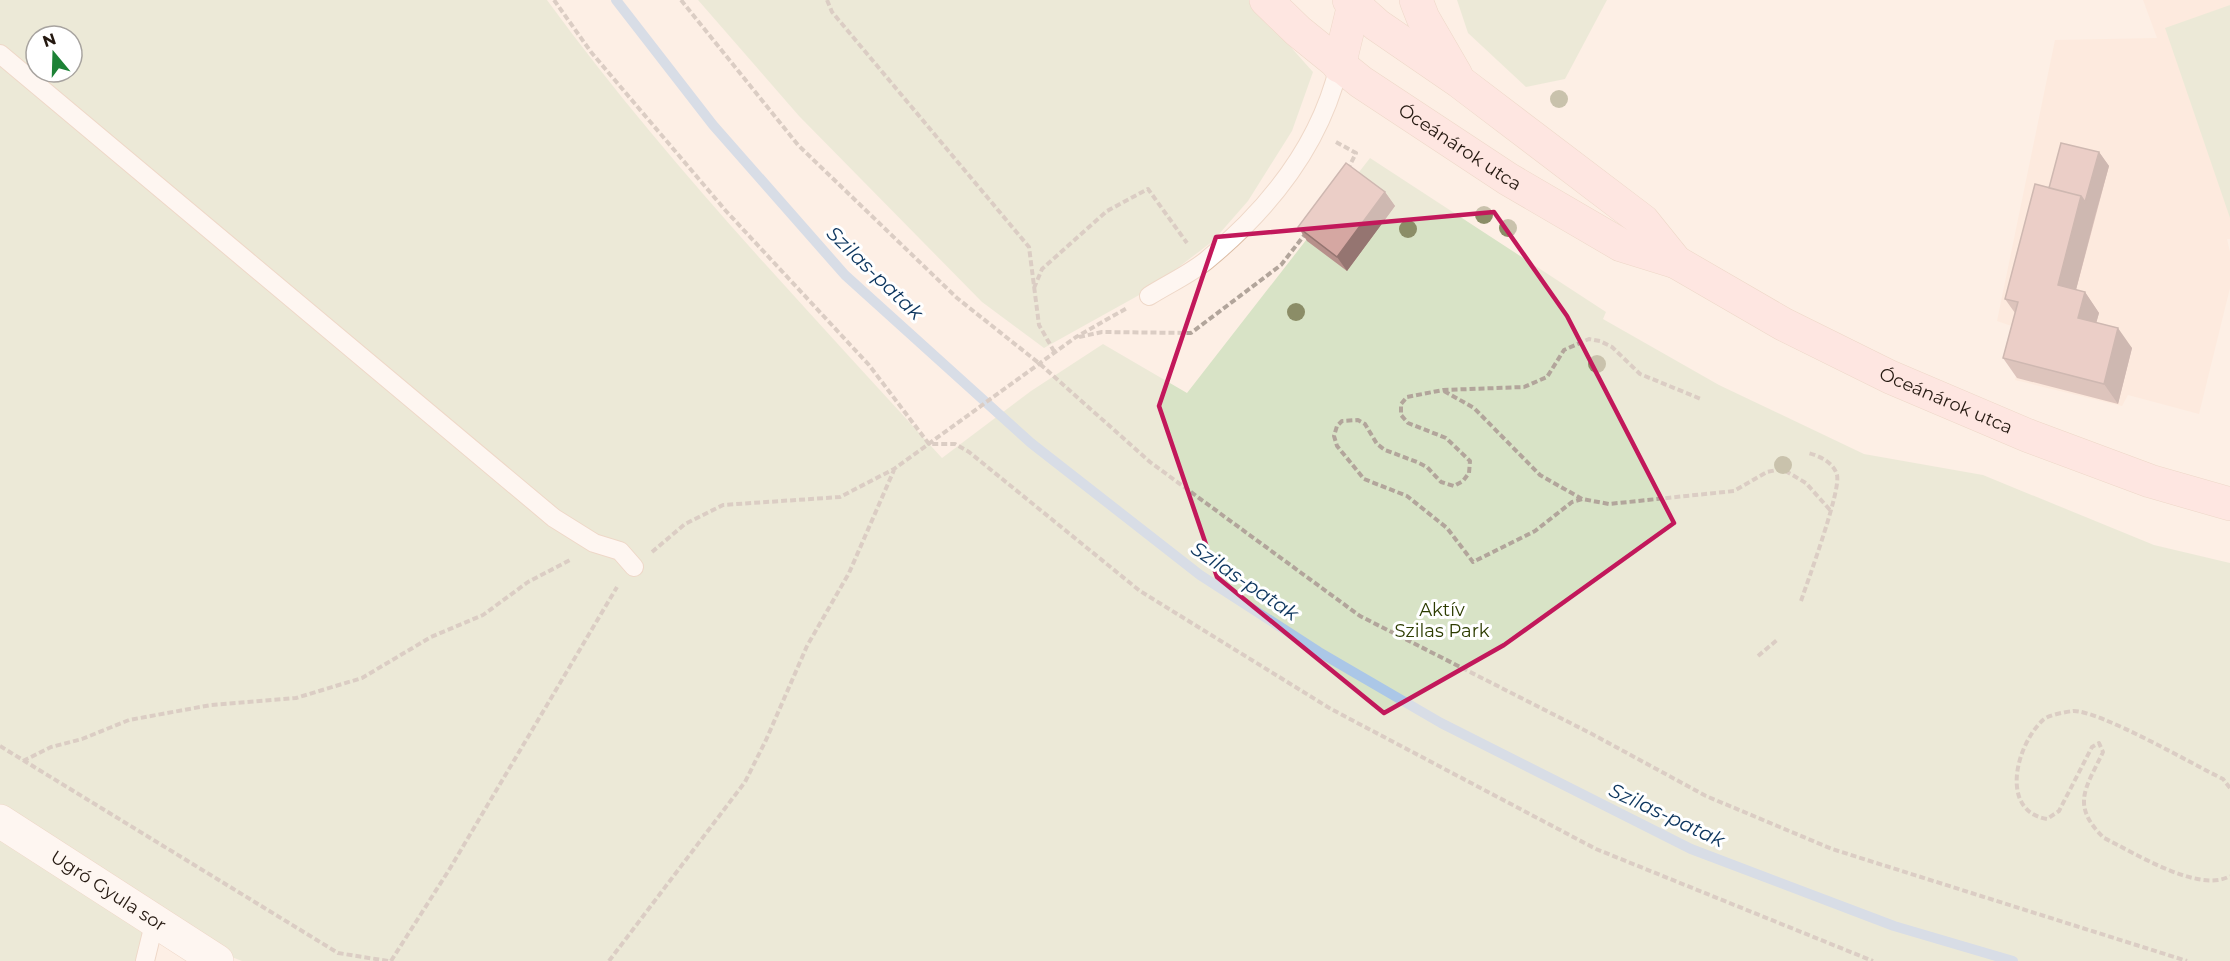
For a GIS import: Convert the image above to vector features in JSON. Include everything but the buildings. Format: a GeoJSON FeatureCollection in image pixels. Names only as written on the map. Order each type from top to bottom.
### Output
{"type":"FeatureCollection","features":[{"type":"Feature","properties":{"kind":"street","name":"Óceánárok utca"},"geometry":{"type":"LineString","coordinates":[[1266,0],[1339,66],[1508,179],[1621,245],[1676,262],[1783,324],[1890,377],[2040,440],[2150,481],[2230,504]]}},
{"type":"Feature","properties":{"kind":"street"},"geometry":{"type":"LineString","coordinates":[[1416,0],[1460,82]]}},
{"type":"Feature","properties":{"kind":"street","name":"Óceánárok utca"},"geometry":{"type":"LineString","coordinates":[[1353,1],[1377,24],[1460,82],[1642,221],[1676,262]]}},
{"type":"Feature","properties":{"kind":"street"},"geometry":{"type":"LineString","coordinates":[[1298,31],[1319,31],[1337,23],[1353,1]]}},
{"type":"Feature","properties":{"kind":"street"},"geometry":{"type":"LineString","coordinates":[[1339,66],[1353,1]]}},
{"type":"Feature","properties":{"kind":"street","name":"Ugró Gyula sor"},"geometry":{"type":"LineString","coordinates":[[0,821],[217,961]]}},
{"type":"Feature","properties":{"kind":"lane"},"geometry":{"type":"LineString","coordinates":[[0,54],[554,518],[594,543],[620,551],[634,567]]}},
{"type":"Feature","properties":{"kind":"lane"},"geometry":{"type":"LineString","coordinates":[[1149,296],[1202,264],[1261,209],[1308,147],[1330,101],[1339,66]]}},
{"type":"Feature","properties":{"kind":"lane"},"geometry":{"type":"LineString","coordinates":[[145,961],[155,920]]}},
{"type":"Feature","properties":{"kind":"path"},"geometry":{"type":"LineString","coordinates":[[554,0],[591,52],[726,211],[869,365],[929,444]]}},
{"type":"Feature","properties":{"kind":"path"},"geometry":{"type":"LineString","coordinates":[[681,0],[798,145],[957,298],[1040,364],[1150,462],[1360,616],[1592,734],[1706,796],[1832,849],[2187,961]]}},
{"type":"Feature","properties":{"kind":"path"},"geometry":{"type":"LineString","coordinates":[[827,0],[832,12],[1029,247],[1038,325],[1054,353]]}},
{"type":"Feature","properties":{"kind":"path"},"geometry":{"type":"LineString","coordinates":[[1034,288],[1042,269],[1107,211],[1148,189],[1202,264]]}},
{"type":"Feature","properties":{"kind":"path"},"geometry":{"type":"LineString","coordinates":[[0,746],[338,953],[389,961],[460,850],[619,585],[634,567],[685,524],[723,505],[840,497],[894,469],[1076,337],[1149,296]]}},
{"type":"Feature","properties":{"kind":"path"},"geometry":{"type":"LineString","coordinates":[[1582,499],[1572,502],[1535,531],[1473,562],[1448,528],[1407,496],[1364,479],[1337,446],[1334,436],[1336,426],[1350,418],[1358,420],[1365,424],[1377,444],[1385,450],[1427,467],[1441,482],[1454,486],[1463,482],[1469,473],[1470,461],[1446,438],[1408,423],[1401,415],[1401,404],[1407,397],[1443,390],[1524,387],[1547,377],[1564,350],[1589,339],[1600,340],[1612,347],[1640,374],[1701,399]]}},
{"type":"Feature","properties":{"kind":"path"},"geometry":{"type":"LineString","coordinates":[[1443,390],[1474,408],[1540,475],[1582,499],[1609,504],[1734,491],[1767,472],[1782,469],[1806,483],[1830,510]]}},
{"type":"Feature","properties":{"kind":"path"},"geometry":{"type":"LineString","coordinates":[[929,444],[956,444],[969,452],[1140,591],[1331,709],[1596,849],[1873,961]]}},
{"type":"Feature","properties":{"kind":"path"},"geometry":{"type":"LineString","coordinates":[[1801,601],[1827,524],[1838,478],[1834,467],[1818,455],[1808,453]]}},
{"type":"Feature","properties":{"kind":"path"},"geometry":{"type":"LineString","coordinates":[[609,961],[745,782],[807,646],[849,573],[894,469]]}},
{"type":"Feature","properties":{"kind":"path"},"geometry":{"type":"LineString","coordinates":[[23,761],[51,747],[82,739],[129,720],[211,705],[296,698],[362,678],[431,637],[483,615],[528,582],[563,566],[594,543]]}},
{"type":"Feature","properties":{"kind":"path"},"geometry":{"type":"LineString","coordinates":[[1758,656],[1776,640]]}},
{"type":"Feature","properties":{"kind":"path"},"geometry":{"type":"LineString","coordinates":[[2230,788],[2223,779],[2101,718],[2074,711],[2044,718],[2026,740],[2016,778],[2020,804],[2032,817],[2048,819],[2059,810],[2092,747],[2099,743],[2103,752],[2085,790],[2082,806],[2092,827],[2103,838],[2196,881],[2224,879],[2230,876]]}},
{"type":"Feature","properties":{"kind":"highlighted area"},"geometry":{"type":"Polygon","coordinates":[[[1494,212],[1567,316],[1674,523],[1504,645],[1384,713],[1217,577],[1159,406],[1216,237],[1494,212]]]}},
{"type":"Feature","properties":{"kind":"shaded area"},"geometry":{"type":"Polygon","coordinates":[[[2143,0],[2230,0],[2230,239],[2227,239],[2230,252],[2230,288],[2199,414],[2128,395],[2122,406],[2015,380],[2026,331],[1997,321],[2055,40],[2157,38],[2143,0]]]}},
{"type":"Feature","properties":{"kind":"green space","name":"Aktív Szilas Park"},"geometry":{"type":"Polygon","coordinates":[[[0,0],[547,0],[640,119],[738,234],[942,458],[1031,391],[1103,344],[1187,393],[1370,158],[1606,312],[1603,319],[1719,385],[1864,454],[1983,475],[2154,545],[2230,563],[2230,961],[242,961],[164,931],[143,961],[0,961],[0,0]]]}},
{"type":"Feature","properties":{"kind":"green space"},"geometry":{"type":"Polygon","coordinates":[[[698,0],[1249,0],[1313,72],[1292,131],[1248,201],[1213,241],[1150,289],[1044,348],[982,302],[799,116],[698,0]]]}},
{"type":"Feature","properties":{"kind":"green space"},"geometry":{"type":"Polygon","coordinates":[[[1457,0],[1607,0],[1565,79],[1526,87],[1468,33],[1457,0]]]}},
{"type":"Feature","properties":{"kind":"green space"},"geometry":{"type":"Polygon","coordinates":[[[2230,5],[2230,218],[2165,28],[2230,5]]]}},
{"type":"Feature","properties":{"kind":"waterway","name":"Szilas-patak"},"geometry":{"type":"LineString","coordinates":[[616,0],[713,125],[845,275],[1031,443],[1200,575],[1319,652],[1441,723],[1691,849],[1894,926],[2013,961]]}}]}
